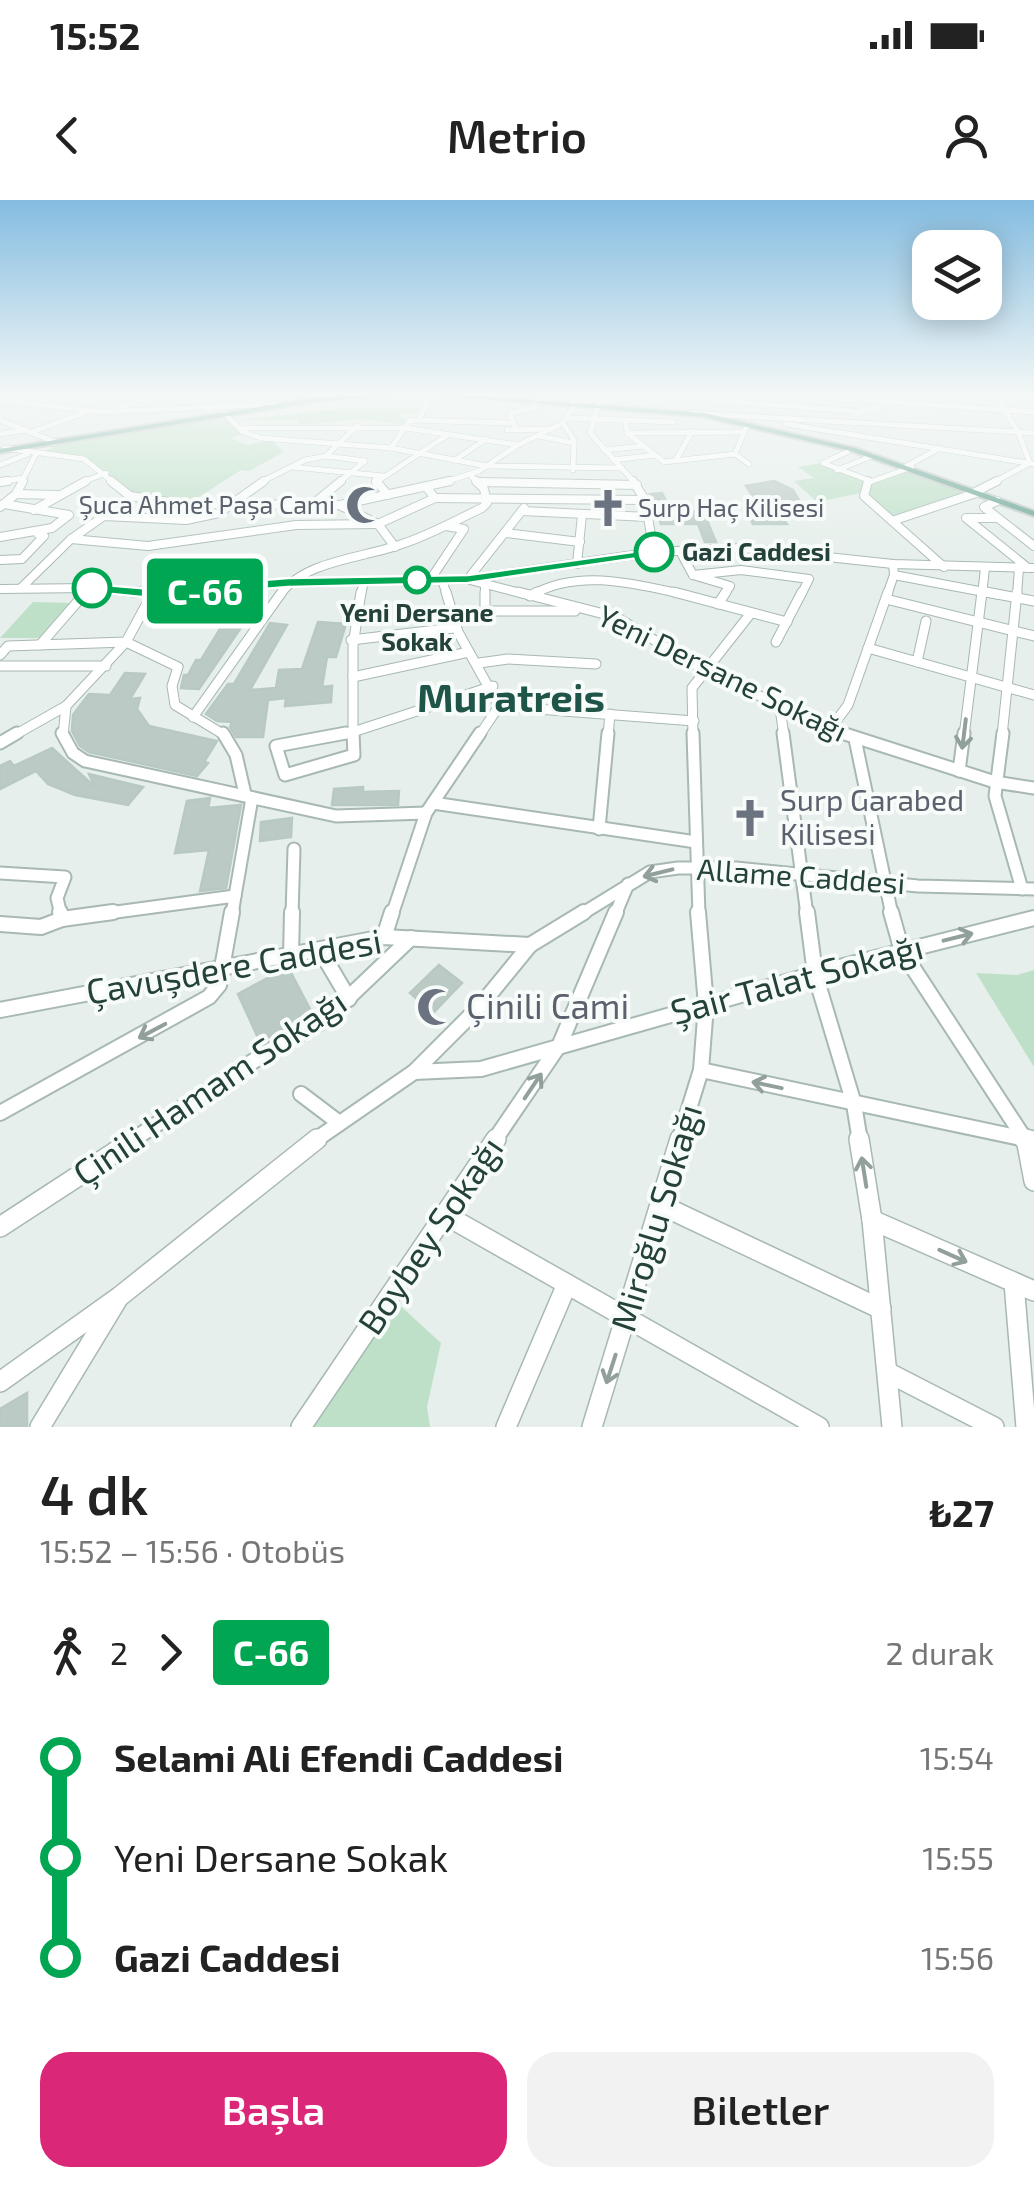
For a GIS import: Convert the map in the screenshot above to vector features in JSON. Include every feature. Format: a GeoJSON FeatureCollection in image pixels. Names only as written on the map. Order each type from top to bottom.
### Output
{"type":"FeatureCollection","features":[{"type":"Feature","properties":{"kind":"main road"},"geometry":{"type":"LineString","coordinates":[[856,451],[909,467]]}},
{"type":"Feature","properties":{"kind":"main road"},"geometry":{"type":"LineString","coordinates":[[856,451],[1034,512]]}},
{"type":"Feature","properties":{"kind":"main road"},"geometry":{"type":"LineString","coordinates":[[977,492],[1034,512]]}},
{"type":"Feature","properties":{"kind":"street"},"geometry":{"type":"LineString","coordinates":[[6,451],[69,455],[106,473],[130,496],[180,504],[339,506],[470,475],[509,451]]}},
{"type":"Feature","properties":{"kind":"street"},"geometry":{"type":"LineString","coordinates":[[22,587],[70,539],[113,514],[186,520],[219,514],[291,466],[332,451]]}},
{"type":"Feature","properties":{"kind":"street"},"geometry":{"type":"LineString","coordinates":[[408,451],[487,466],[622,468]]}},
{"type":"Feature","properties":{"kind":"street"},"geometry":{"type":"LineString","coordinates":[[388,495],[374,482],[421,451]]}},
{"type":"Feature","properties":{"kind":"street"},"geometry":{"type":"LineString","coordinates":[[454,460],[468,451]]}},
{"type":"Feature","properties":{"kind":"street"},"geometry":{"type":"LineString","coordinates":[[573,484],[574,451]]}},
{"type":"Feature","properties":{"kind":"street"},"geometry":{"type":"LineString","coordinates":[[605,451],[645,500],[654,552]]}},
{"type":"Feature","properties":{"kind":"street"},"geometry":{"type":"LineString","coordinates":[[651,451],[664,462],[735,454],[749,464]]}},
{"type":"Feature","properties":{"kind":"street"},"geometry":{"type":"LineString","coordinates":[[676,460],[681,451]]}},
{"type":"Feature","properties":{"kind":"street"},"geometry":{"type":"LineString","coordinates":[[849,451],[823,462],[868,480],[909,467],[935,451]]}},
{"type":"Feature","properties":{"kind":"street"},"geometry":{"type":"LineString","coordinates":[[960,451],[1032,463]]}},
{"type":"Feature","properties":{"kind":"street"},"geometry":{"type":"LineString","coordinates":[[0,465],[32,454]]}},
{"type":"Feature","properties":{"kind":"street"},"geometry":{"type":"LineString","coordinates":[[2,506],[16,494],[32,454]]}},
{"type":"Feature","properties":{"kind":"street"},"geometry":{"type":"LineString","coordinates":[[613,460],[656,455]]}},
{"type":"Feature","properties":{"kind":"street"},"geometry":{"type":"LineString","coordinates":[[313,504],[365,462],[326,456]]}},
{"type":"Feature","properties":{"kind":"street"},"geometry":{"type":"LineString","coordinates":[[837,470],[872,456]]}},
{"type":"Feature","properties":{"kind":"street"},"geometry":{"type":"LineString","coordinates":[[892,521],[977,492],[1032,463]]}},
{"type":"Feature","properties":{"kind":"street"},"geometry":{"type":"LineString","coordinates":[[291,466],[383,476]]}},
{"type":"Feature","properties":{"kind":"street"},"geometry":{"type":"LineString","coordinates":[[34,510],[106,473]]}},
{"type":"Feature","properties":{"kind":"street"},"geometry":{"type":"LineString","coordinates":[[194,717],[288,582],[320,568],[395,548],[482,508],[487,503],[486,496],[470,475]]}},
{"type":"Feature","properties":{"kind":"street"},"geometry":{"type":"LineString","coordinates":[[0,482],[24,478]]}},
{"type":"Feature","properties":{"kind":"street"},"geometry":{"type":"LineString","coordinates":[[868,480],[864,496],[944,567]]}},
{"type":"Feature","properties":{"kind":"street"},"geometry":{"type":"LineString","coordinates":[[478,482],[637,486]]}},
{"type":"Feature","properties":{"kind":"street"},"geometry":{"type":"LineString","coordinates":[[468,579],[534,497],[540,483]]}},
{"type":"Feature","properties":{"kind":"street"},"geometry":{"type":"LineString","coordinates":[[596,484],[596,498]]}},
{"type":"Feature","properties":{"kind":"street"},"geometry":{"type":"LineString","coordinates":[[427,488],[436,498]]}},
{"type":"Feature","properties":{"kind":"street"},"geometry":{"type":"LineString","coordinates":[[16,494],[58,495]]}},
{"type":"Feature","properties":{"kind":"street"},"geometry":{"type":"LineString","coordinates":[[70,539],[148,546],[258,530],[378,524],[436,498],[645,500]]}},
{"type":"Feature","properties":{"kind":"street"},"geometry":{"type":"LineString","coordinates":[[998,501],[984,507],[1034,546]]}},
{"type":"Feature","properties":{"kind":"street"},"geometry":{"type":"LineString","coordinates":[[258,530],[264,504]]}},
{"type":"Feature","properties":{"kind":"street"},"geometry":{"type":"LineString","coordinates":[[0,537],[34,534],[52,528],[69,515],[2,506]]}},
{"type":"Feature","properties":{"kind":"street"},"geometry":{"type":"LineString","coordinates":[[339,506],[378,524],[395,548]]}},
{"type":"Feature","properties":{"kind":"street"},"geometry":{"type":"LineString","coordinates":[[522,511],[648,517]]}},
{"type":"Feature","properties":{"kind":"street"},"geometry":{"type":"LineString","coordinates":[[578,564],[582,515]]}},
{"type":"Feature","properties":{"kind":"street"},"geometry":{"type":"LineString","coordinates":[[995,518],[966,518],[1027,568]]}},
{"type":"Feature","properties":{"kind":"street"},"geometry":{"type":"LineString","coordinates":[[430,580],[464,529],[446,526]]}},
{"type":"Feature","properties":{"kind":"street"},"geometry":{"type":"LineString","coordinates":[[52,528],[84,529]]}},
{"type":"Feature","properties":{"kind":"street"},"geometry":{"type":"LineString","coordinates":[[506,533],[580,542]]}},
{"type":"Feature","properties":{"kind":"street"},"geometry":{"type":"LineString","coordinates":[[0,560],[22,559],[44,536],[34,534]]}},
{"type":"Feature","properties":{"kind":"street"},"geometry":{"type":"LineString","coordinates":[[0,589],[90,588],[152,594],[288,582],[468,579],[654,552],[744,548],[894,570],[1034,601]]}},
{"type":"Feature","properties":{"kind":"street"},"geometry":{"type":"LineString","coordinates":[[680,552],[693,575],[730,586]]}},
{"type":"Feature","properties":{"kind":"street"},"geometry":{"type":"LineString","coordinates":[[960,772],[985,568]]}},
{"type":"Feature","properties":{"kind":"street"},"geometry":{"type":"LineString","coordinates":[[894,570],[1027,568]]}},
{"type":"Feature","properties":{"kind":"street"},"geometry":{"type":"LineString","coordinates":[[1027,568],[1017,598],[995,796],[1028,889]]}},
{"type":"Feature","properties":{"kind":"street"},"geometry":{"type":"LineString","coordinates":[[693,575],[741,570],[809,579],[776,642]]}},
{"type":"Feature","properties":{"kind":"street"},"geometry":{"type":"LineString","coordinates":[[718,604],[741,570]]}},
{"type":"Feature","properties":{"kind":"street"},"geometry":{"type":"LineString","coordinates":[[830,728],[848,705],[894,570]]}},
{"type":"Feature","properties":{"kind":"street","name":"Yeni Dersane Sokağı"},"geometry":{"type":"LineString","coordinates":[[468,579],[600,611],[632,624],[706,672],[855,740],[995,782],[1034,788]]}},
{"type":"Feature","properties":{"kind":"street"},"geometry":{"type":"LineString","coordinates":[[442,580],[446,584],[446,613],[493,686],[499,706]]}},
{"type":"Feature","properties":{"kind":"street"},"geometry":{"type":"LineString","coordinates":[[364,581],[351,640],[353,677],[353,732],[354,755],[285,775],[276,746],[353,732],[493,686]]}},
{"type":"Feature","properties":{"kind":"street"},"geometry":{"type":"LineString","coordinates":[[530,596],[550,584],[620,581],[787,622]]}},
{"type":"Feature","properties":{"kind":"street"},"geometry":{"type":"LineString","coordinates":[[485,586],[485,611],[600,611]]}},
{"type":"Feature","properties":{"kind":"street"},"geometry":{"type":"LineString","coordinates":[[40,645],[90,588]]}},
{"type":"Feature","properties":{"kind":"street"},"geometry":{"type":"LineString","coordinates":[[2,740],[66,706],[126,642],[152,594]]}},
{"type":"Feature","properties":{"kind":"street"},"geometry":{"type":"LineString","coordinates":[[886,599],[1034,636]]}},
{"type":"Feature","properties":{"kind":"street"},"geometry":{"type":"LineString","coordinates":[[706,672],[751,613]]}},
{"type":"Feature","properties":{"kind":"street"},"geometry":{"type":"LineString","coordinates":[[918,662],[926,621]]}},
{"type":"Feature","properties":{"kind":"street"},"geometry":{"type":"LineString","coordinates":[[351,640],[454,628]]}},
{"type":"Feature","properties":{"kind":"street"},"geometry":{"type":"LineString","coordinates":[[0,656],[8,646],[126,642],[178,667],[172,686],[175,705],[229,734],[248,796],[222,970],[219,985],[210,998],[0,1113]]}},
{"type":"Feature","properties":{"kind":"street"},"geometry":{"type":"LineString","coordinates":[[868,648],[1034,695]]}},
{"type":"Feature","properties":{"kind":"street"},"geometry":{"type":"LineString","coordinates":[[353,677],[469,652]]}},
{"type":"Feature","properties":{"kind":"street"},"geometry":{"type":"LineString","coordinates":[[0,666],[110,662],[146,653]]}},
{"type":"Feature","properties":{"kind":"street"},"geometry":{"type":"LineString","coordinates":[[479,663],[508,659],[596,664]]}},
{"type":"Feature","properties":{"kind":"street","name":"Miroğlu Sokağı"},"geometry":{"type":"LineString","coordinates":[[592,1427],[700,1070],[706,1005],[695,869],[692,688],[706,672]]}},
{"type":"Feature","properties":{"kind":"street"},"geometry":{"type":"LineString","coordinates":[[66,706],[62,735],[73,753],[85,761],[182,785],[336,816],[430,808],[696,842]]}},
{"type":"Feature","properties":{"kind":"street"},"geometry":{"type":"LineString","coordinates":[[499,706],[694,721]]}},
{"type":"Feature","properties":{"kind":"street"},"geometry":{"type":"LineString","coordinates":[[384,937],[430,808],[499,706]]}},
{"type":"Feature","properties":{"kind":"street"},"geometry":{"type":"LineString","coordinates":[[780,708],[815,974],[854,1104],[872,1220],[892,1427]]}},
{"type":"Feature","properties":{"kind":"street"},"geometry":{"type":"LineString","coordinates":[[600,830],[610,714]]}},
{"type":"Feature","properties":{"kind":"street"},"geometry":{"type":"LineString","coordinates":[[855,740],[883,883],[902,951],[1030,1139],[1034,1182]]}},
{"type":"Feature","properties":{"kind":"street"},"geometry":{"type":"LineString","coordinates":[[291,956],[294,849]]}},
{"type":"Feature","properties":{"kind":"street","name":"Allame Caddesi"},"geometry":{"type":"LineString","coordinates":[[0,1382],[119,1297],[338,1122],[414,1072],[481,1005],[530,946],[650,872],[803,872],[883,883],[1028,889]]}},
{"type":"Feature","properties":{"kind":"street"},"geometry":{"type":"LineString","coordinates":[[0,874],[64,877],[58,898],[62,919]]}},
{"type":"Feature","properties":{"kind":"street","name":"Boybey Sokağı"},"geometry":{"type":"LineString","coordinates":[[302,1427],[560,1044],[629,884]]}},
{"type":"Feature","properties":{"kind":"street"},"geometry":{"type":"LineString","coordinates":[[0,924],[41,926],[62,919],[235,896]]}},
{"type":"Feature","properties":{"kind":"street","name":"Şair Talat Sokağı"},"geometry":{"type":"LineString","coordinates":[[414,1072],[480,1069],[815,974],[1034,918]]}},
{"type":"Feature","properties":{"kind":"street","name":"Çavuşdere Caddesi"},"geometry":{"type":"LineString","coordinates":[[0,1010],[384,937],[530,946]]}},
{"type":"Feature","properties":{"kind":"street","name":"Çinili Hamam Sokağı"},"geometry":{"type":"LineString","coordinates":[[0,1226],[268,1051],[325,1020],[412,938]]}},
{"type":"Feature","properties":{"kind":"street"},"geometry":{"type":"LineString","coordinates":[[320,950],[349,999]]}},
{"type":"Feature","properties":{"kind":"street"},"geometry":{"type":"LineString","coordinates":[[700,1070],[1030,1139]]}},
{"type":"Feature","properties":{"kind":"street"},"geometry":{"type":"LineString","coordinates":[[301,1094],[338,1122]]}},
{"type":"Feature","properties":{"kind":"street"},"geometry":{"type":"LineString","coordinates":[[661,1205],[882,1309]]}},
{"type":"Feature","properties":{"kind":"street"},"geometry":{"type":"LineString","coordinates":[[447,1216],[819,1427]]}},
{"type":"Feature","properties":{"kind":"street"},"geometry":{"type":"LineString","coordinates":[[872,1220],[1034,1292]]}},
{"type":"Feature","properties":{"kind":"street"},"geometry":{"type":"LineString","coordinates":[[1014,1283],[1026,1427]]}},
{"type":"Feature","properties":{"kind":"street"},"geometry":{"type":"LineString","coordinates":[[506,1427],[567,1284]]}},
{"type":"Feature","properties":{"kind":"street"},"geometry":{"type":"LineString","coordinates":[[40,1427],[119,1297]]}},
{"type":"Feature","properties":{"kind":"street"},"geometry":{"type":"LineString","coordinates":[[888,1373],[994,1427]]}},
{"type":"Feature","properties":{"kind":"green space"},"geometry":{"type":"Polygon","coordinates":[[[284,452],[249,471],[241,470],[191,502],[133,495],[85,458],[39,453],[284,452]]]}},
{"type":"Feature","properties":{"kind":"green space"},"geometry":{"type":"Polygon","coordinates":[[[822,463],[867,480],[861,493],[817,502],[794,481],[814,478],[798,467],[822,463]]]}},
{"type":"Feature","properties":{"kind":"green space"},"geometry":{"type":"Polygon","coordinates":[[[908,470],[971,493],[893,517],[867,496],[870,481],[908,470]]]}},
{"type":"Feature","properties":{"kind":"green space"},"geometry":{"type":"Polygon","coordinates":[[[33,602],[71,603],[40,638],[0,638],[33,602]]]}},
{"type":"Feature","properties":{"kind":"green space"},"geometry":{"type":"Polygon","coordinates":[[[1034,970],[1034,1067],[976,973],[1017,975],[1034,970]]]}},
{"type":"Feature","properties":{"kind":"green space"},"geometry":{"type":"Polygon","coordinates":[[[394,1300],[441,1343],[427,1407],[430,1427],[310,1427],[394,1300]]]}},
{"type":"Feature","properties":{"kind":"building"},"geometry":{"type":"Polygon","coordinates":[[[774,481],[793,490],[800,502],[771,501],[787,524],[753,524],[748,515],[765,515],[746,486],[774,481]]]}},
{"type":"Feature","properties":{"kind":"building"},"geometry":{"type":"Polygon","coordinates":[[[662,493],[671,511],[703,511],[716,542],[705,542],[698,524],[661,524],[650,494],[662,493]]]}},
{"type":"Feature","properties":{"kind":"building"},"geometry":{"type":"Polygon","coordinates":[[[318,622],[346,624],[336,657],[327,657],[322,687],[332,686],[331,702],[285,706],[286,698],[268,700],[263,737],[236,737],[230,727],[232,722],[217,721],[206,714],[228,684],[234,684],[270,623],[287,625],[250,690],[276,688],[279,670],[302,669],[318,622]]]}},
{"type":"Feature","properties":{"kind":"building"},"geometry":{"type":"Polygon","coordinates":[[[220,629],[240,629],[199,689],[181,688],[184,675],[188,675],[196,660],[201,660],[220,629]]]}},
{"type":"Feature","properties":{"kind":"building"},"geometry":{"type":"Polygon","coordinates":[[[125,673],[145,674],[130,699],[140,698],[137,709],[149,726],[217,741],[204,762],[208,763],[197,776],[89,752],[80,746],[72,731],[73,715],[89,694],[110,695],[125,673]]]}},
{"type":"Feature","properties":{"kind":"building"},"geometry":{"type":"Polygon","coordinates":[[[52,748],[95,787],[89,774],[143,787],[128,805],[75,795],[48,784],[36,771],[0,789],[0,766],[10,761],[14,766],[52,748]]]}},
{"type":"Feature","properties":{"kind":"building"},"geometry":{"type":"Polygon","coordinates":[[[363,787],[363,792],[399,791],[398,805],[332,805],[334,789],[363,787]]]}},
{"type":"Feature","properties":{"kind":"building"},"geometry":{"type":"Polygon","coordinates":[[[210,798],[208,808],[241,805],[226,888],[200,891],[209,850],[175,853],[187,801],[210,798]]]}},
{"type":"Feature","properties":{"kind":"building"},"geometry":{"type":"Polygon","coordinates":[[[292,818],[291,837],[260,841],[261,822],[292,818]]]}},
{"type":"Feature","properties":{"kind":"building"},"geometry":{"type":"Polygon","coordinates":[[[439,965],[462,983],[433,1013],[410,993],[439,965]]]}},
{"type":"Feature","properties":{"kind":"building"},"geometry":{"type":"Polygon","coordinates":[[[288,967],[312,1013],[260,1042],[238,994],[288,967]]]}},
{"type":"Feature","properties":{"kind":"building"},"geometry":{"type":"Polygon","coordinates":[[[27,1393],[27,1427],[0,1427],[0,1409],[27,1393]]]}},
{"type":"Feature","properties":{"kind":"bus line","name":"C-66"},"geometry":{"type":"LineString","coordinates":[[92,588],[152,594],[233,590],[288,582],[468,579],[654,552]]}},
{"type":"Feature","properties":{"kind":"place","name":"Şuca Ahmet Paşa Cami"},"geometry":{"type":"Point","coordinates":[365,505]}},
{"type":"Feature","properties":{"kind":"place","name":"Surp Haç Kilisesi"},"geometry":{"type":"Point","coordinates":[608,508]}},
{"type":"Feature","properties":{"kind":"place","name":"Gazi Caddesi"},"geometry":{"type":"Point","coordinates":[654,552]}},
{"type":"Feature","properties":{"kind":"place","name":"Yeni Dersane Sokak"},"geometry":{"type":"Point","coordinates":[417,580]}},
{"type":"Feature","properties":{"kind":"place","name":"Surp Garabed Kilisesi"},"geometry":{"type":"Point","coordinates":[750,818]}},
{"type":"Feature","properties":{"kind":"place","name":"Çinili Cami"},"geometry":{"type":"Point","coordinates":[436,1007]}},
{"type":"Feature","properties":{"kind":"district","name":"Muratreis"},"geometry":{"type":"Point","coordinates":[511,698]}}]}
